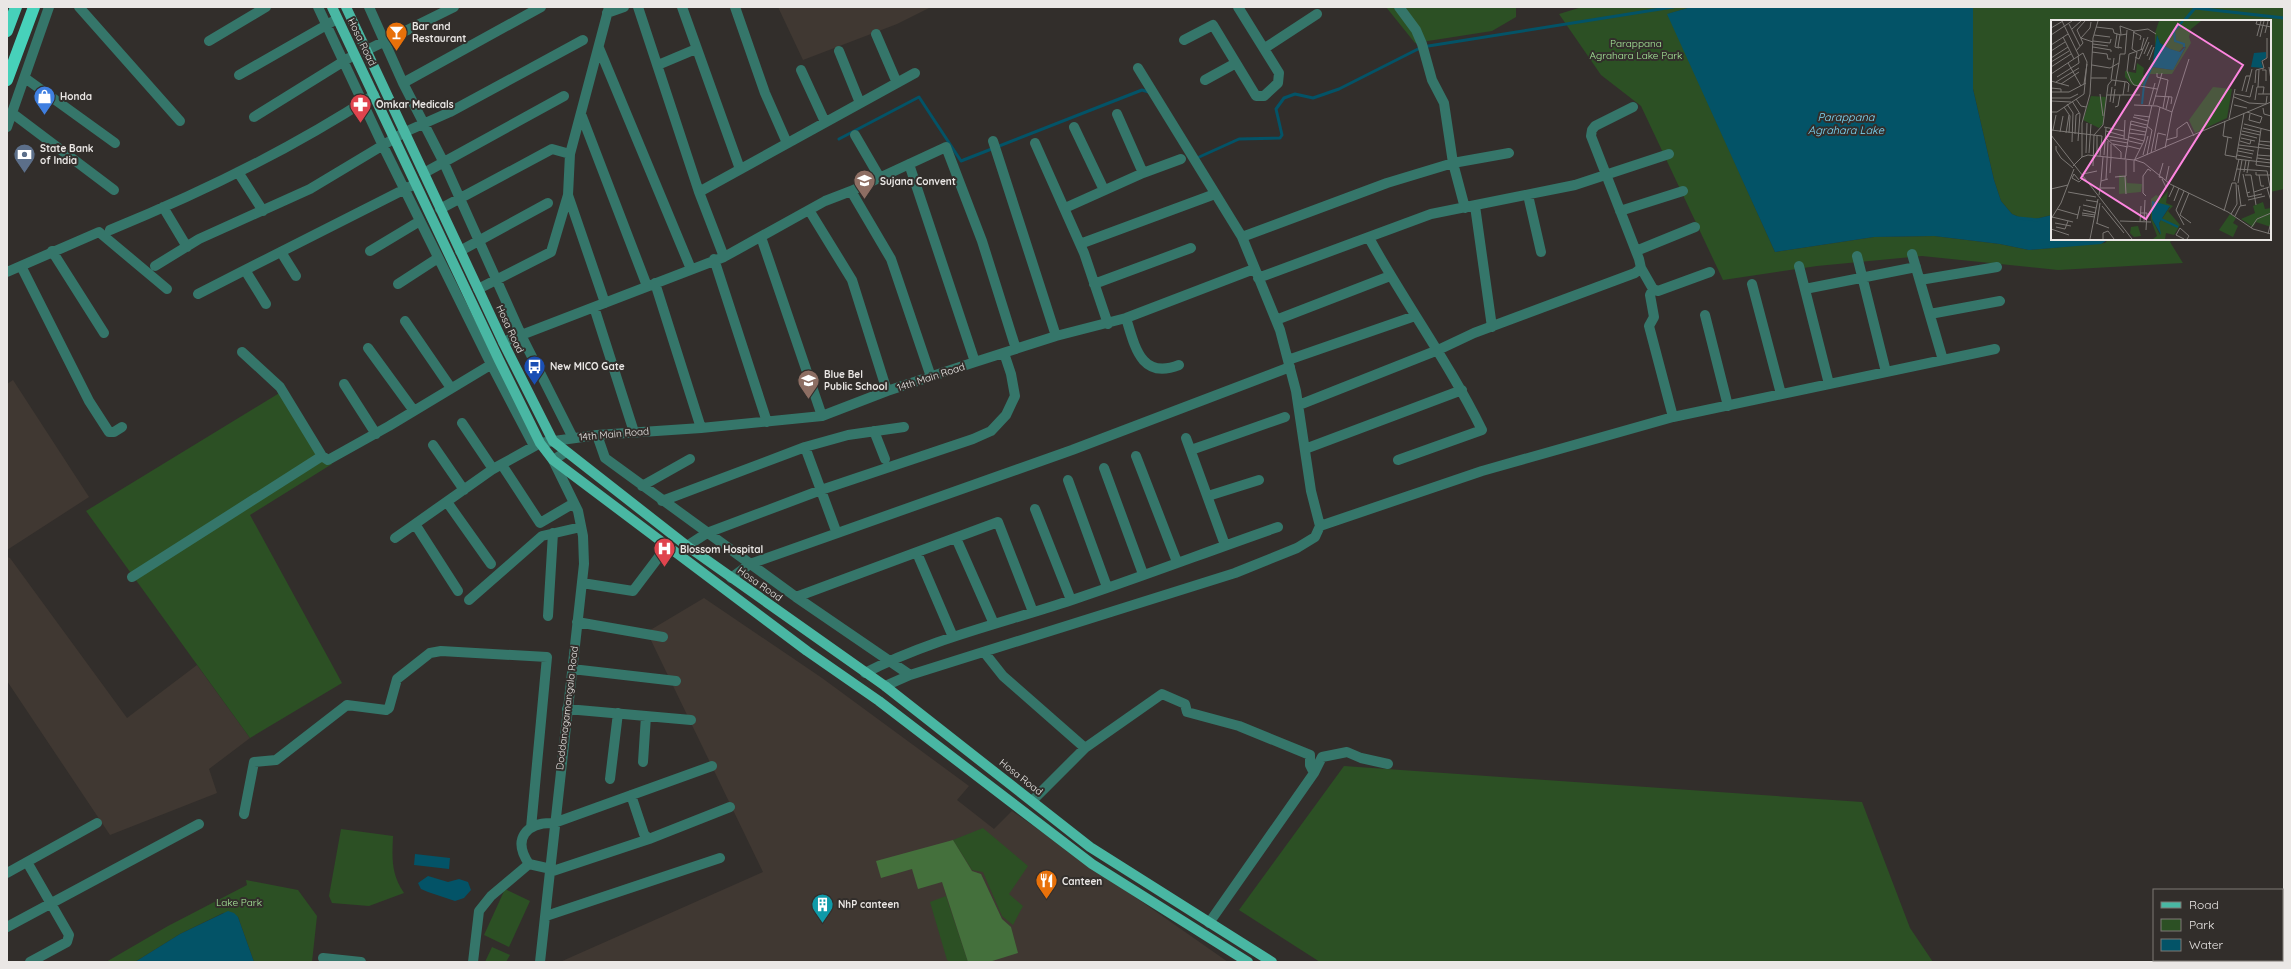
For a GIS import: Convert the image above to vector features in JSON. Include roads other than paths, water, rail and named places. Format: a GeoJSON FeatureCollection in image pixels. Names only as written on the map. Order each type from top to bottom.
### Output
{"type":"FeatureCollection","features":[{"type":"Feature","properties":{"kind":"highway"},"geometry":{"type":"LineString","coordinates":[[7,12],[9,7]]}},
{"type":"Feature","properties":{"kind":"highway"},"geometry":{"type":"LineString","coordinates":[[7,31],[16,7]]}},
{"type":"Feature","properties":{"kind":"highway"},"geometry":{"type":"LineString","coordinates":[[7,63],[27,7]]}},
{"type":"Feature","properties":{"kind":"highway"},"geometry":{"type":"LineString","coordinates":[[7,80],[34,7]]}},
{"type":"Feature","properties":{"kind":"main road","name":"Hosa Road"},"geometry":{"type":"LineString","coordinates":[[332,7],[416,184],[495,362],[537,444],[553,460],[666,546],[807,651],[879,701],[1092,864],[1248,962]]}},
{"type":"Feature","properties":{"kind":"main road","name":"Hosa Road"},"geometry":{"type":"LineString","coordinates":[[346,7],[460,252],[553,441],[687,546],[885,686],[1090,847],[1209,924],[1272,962]]}},
{"type":"Feature","properties":{"kind":"main road"},"geometry":{"type":"LineString","coordinates":[[807,651],[814,636]]}},
{"type":"Feature","properties":{"kind":"street"},"geometry":{"type":"LineString","coordinates":[[7,127],[49,7]]}},
{"type":"Feature","properties":{"kind":"street"},"geometry":{"type":"LineString","coordinates":[[79,7],[180,121]]}},
{"type":"Feature","properties":{"kind":"street"},"geometry":{"type":"LineString","coordinates":[[210,41],[266,7]]}},
{"type":"Feature","properties":{"kind":"street"},"geometry":{"type":"LineString","coordinates":[[242,352],[280,387],[322,456],[328,460],[376,434],[495,362],[438,258],[362,103],[318,7]]}},
{"type":"Feature","properties":{"kind":"street"},"geometry":{"type":"LineString","coordinates":[[369,7],[403,83],[444,163],[521,334],[573,438]]}},
{"type":"Feature","properties":{"kind":"street"},"geometry":{"type":"LineString","coordinates":[[367,50],[454,7]]}},
{"type":"Feature","properties":{"kind":"street"},"geometry":{"type":"LineString","coordinates":[[403,83],[541,7]]}},
{"type":"Feature","properties":{"kind":"street"},"geometry":{"type":"LineString","coordinates":[[478,289],[551,252],[568,195],[570,154],[608,10],[624,7]]}},
{"type":"Feature","properties":{"kind":"street"},"geometry":{"type":"LineString","coordinates":[[638,7],[699,192],[767,422]]}},
{"type":"Feature","properties":{"kind":"street"},"geometry":{"type":"LineString","coordinates":[[682,7],[740,169]]}},
{"type":"Feature","properties":{"kind":"street"},"geometry":{"type":"LineString","coordinates":[[735,7],[765,92],[787,143]]}},
{"type":"Feature","properties":{"kind":"street"},"geometry":{"type":"LineString","coordinates":[[1399,7],[1408,17],[1423,47],[1432,80],[1444,103],[1453,163],[1470,207],[1492,327]]}},
{"type":"Feature","properties":{"kind":"street"},"geometry":{"type":"LineString","coordinates":[[1184,40],[1213,25],[1256,96],[1264,96],[1278,83],[1279,73],[1242,8]]}},
{"type":"Feature","properties":{"kind":"street"},"geometry":{"type":"LineString","coordinates":[[1265,48],[1317,14]]}},
{"type":"Feature","properties":{"kind":"street"},"geometry":{"type":"LineString","coordinates":[[239,75],[337,19]]}},
{"type":"Feature","properties":{"kind":"street"},"geometry":{"type":"LineString","coordinates":[[876,34],[898,82]]}},
{"type":"Feature","properties":{"kind":"street"},"geometry":{"type":"LineString","coordinates":[[155,266],[187,247],[310,189],[405,132],[450,112],[583,40]]}},
{"type":"Feature","properties":{"kind":"street"},"geometry":{"type":"LineString","coordinates":[[599,48],[690,269]]}},
{"type":"Feature","properties":{"kind":"street"},"geometry":{"type":"LineString","coordinates":[[658,65],[696,49]]}},
{"type":"Feature","properties":{"kind":"street"},"geometry":{"type":"LineString","coordinates":[[839,51],[860,103]]}},
{"type":"Feature","properties":{"kind":"street"},"geometry":{"type":"LineString","coordinates":[[254,117],[354,54]]}},
{"type":"Feature","properties":{"kind":"street"},"geometry":{"type":"LineString","coordinates":[[1205,80],[1236,63]]}},
{"type":"Feature","properties":{"kind":"street"},"geometry":{"type":"LineString","coordinates":[[885,686],[910,675],[1235,572],[1297,548],[1315,537],[1320,526],[1311,491],[1298,406],[1289,364],[1276,320],[1242,237],[1138,68]]}},
{"type":"Feature","properties":{"kind":"street"},"geometry":{"type":"LineString","coordinates":[[801,70],[825,122]]}},
{"type":"Feature","properties":{"kind":"street"},"geometry":{"type":"LineString","coordinates":[[699,192],[915,73]]}},
{"type":"Feature","properties":{"kind":"street"},"geometry":{"type":"LineString","coordinates":[[25,78],[116,143]]}},
{"type":"Feature","properties":{"kind":"street"},"geometry":{"type":"LineString","coordinates":[[110,230],[238,172],[321,129],[374,95]]}},
{"type":"Feature","properties":{"kind":"street"},"geometry":{"type":"LineString","coordinates":[[424,173],[564,96]]}},
{"type":"Feature","properties":{"kind":"street"},"geometry":{"type":"LineString","coordinates":[[1633,107],[1595,126],[1592,130],[1591,136],[1636,251],[1641,268],[1654,288],[1658,291],[1710,272]]}},
{"type":"Feature","properties":{"kind":"street"},"geometry":{"type":"LineString","coordinates":[[12,113],[114,190]]}},
{"type":"Feature","properties":{"kind":"street"},"geometry":{"type":"LineString","coordinates":[[581,114],[651,284],[701,428]]}},
{"type":"Feature","properties":{"kind":"street"},"geometry":{"type":"LineString","coordinates":[[1117,114],[1143,173]]}},
{"type":"Feature","properties":{"kind":"street"},"geometry":{"type":"LineString","coordinates":[[1074,127],[1104,190]]}},
{"type":"Feature","properties":{"kind":"street"},"geometry":{"type":"LineString","coordinates":[[855,135],[880,178]]}},
{"type":"Feature","properties":{"kind":"street"},"geometry":{"type":"LineString","coordinates":[[994,141],[1056,336]]}},
{"type":"Feature","properties":{"kind":"street"},"geometry":{"type":"LineString","coordinates":[[1035,143],[1080,244],[1108,324]]}},
{"type":"Feature","properties":{"kind":"street"},"geometry":{"type":"LineString","coordinates":[[503,342],[719,258],[761,237],[809,210],[946,146],[982,242],[1016,349]]}},
{"type":"Feature","properties":{"kind":"street"},"geometry":{"type":"LineString","coordinates":[[440,209],[460,200],[552,149],[570,154]]}},
{"type":"Feature","properties":{"kind":"street"},"geometry":{"type":"LineString","coordinates":[[1242,237],[1387,184],[1453,163],[1509,153]]}},
{"type":"Feature","properties":{"kind":"street","name":"14th Main Road"},"geometry":{"type":"LineString","coordinates":[[537,444],[597,435],[701,428],[822,416],[887,391],[1056,336],[1108,324],[1369,238],[1431,214],[1575,185],[1669,154]]}},
{"type":"Feature","properties":{"kind":"street"},"geometry":{"type":"LineString","coordinates":[[1065,208],[1143,173],[1181,159]]}},
{"type":"Feature","properties":{"kind":"street"},"geometry":{"type":"LineString","coordinates":[[909,164],[975,362]]}},
{"type":"Feature","properties":{"kind":"street"},"geometry":{"type":"LineString","coordinates":[[238,172],[263,211]]}},
{"type":"Feature","properties":{"kind":"street"},"geometry":{"type":"LineString","coordinates":[[198,294],[416,184]]}},
{"type":"Feature","properties":{"kind":"street"},"geometry":{"type":"LineString","coordinates":[[851,191],[890,259],[931,377]]}},
{"type":"Feature","properties":{"kind":"street"},"geometry":{"type":"LineString","coordinates":[[1620,211],[1683,191]]}},
{"type":"Feature","properties":{"kind":"street"},"geometry":{"type":"LineString","coordinates":[[1080,244],[1215,194]]}},
{"type":"Feature","properties":{"kind":"street"},"geometry":{"type":"LineString","coordinates":[[568,195],[605,303]]}},
{"type":"Feature","properties":{"kind":"street"},"geometry":{"type":"LineString","coordinates":[[1528,195],[1542,252]]}},
{"type":"Feature","properties":{"kind":"street"},"geometry":{"type":"LineString","coordinates":[[460,252],[548,203]]}},
{"type":"Feature","properties":{"kind":"street"},"geometry":{"type":"LineString","coordinates":[[163,207],[187,247]]}},
{"type":"Feature","properties":{"kind":"street"},"geometry":{"type":"LineString","coordinates":[[809,210],[852,280],[887,391]]}},
{"type":"Feature","properties":{"kind":"street"},"geometry":{"type":"LineString","coordinates":[[370,251],[420,220]]}},
{"type":"Feature","properties":{"kind":"street"},"geometry":{"type":"LineString","coordinates":[[1636,251],[1695,227]]}},
{"type":"Feature","properties":{"kind":"street"},"geometry":{"type":"LineString","coordinates":[[7,272],[52,251],[99,232],[167,289]]}},
{"type":"Feature","properties":{"kind":"street"},"geometry":{"type":"LineString","coordinates":[[761,237],[822,416]]}},
{"type":"Feature","properties":{"kind":"street"},"geometry":{"type":"LineString","coordinates":[[1369,238],[1390,276],[1462,390],[1482,430],[1398,460]]}},
{"type":"Feature","properties":{"kind":"street"},"geometry":{"type":"LineString","coordinates":[[1094,284],[1191,248]]}},
{"type":"Feature","properties":{"kind":"street"},"geometry":{"type":"LineString","coordinates":[[52,251],[104,333]]}},
{"type":"Feature","properties":{"kind":"street"},"geometry":{"type":"LineString","coordinates":[[280,252],[296,276]]}},
{"type":"Feature","properties":{"kind":"street"},"geometry":{"type":"LineString","coordinates":[[1912,254],[1943,360]]}},
{"type":"Feature","properties":{"kind":"street"},"geometry":{"type":"LineString","coordinates":[[1857,256],[1886,372]]}},
{"type":"Feature","properties":{"kind":"street"},"geometry":{"type":"LineString","coordinates":[[398,284],[438,258]]}},
{"type":"Feature","properties":{"kind":"street"},"geometry":{"type":"LineString","coordinates":[[21,266],[88,401],[109,432],[114,432],[122,427]]}},
{"type":"Feature","properties":{"kind":"street"},"geometry":{"type":"LineString","coordinates":[[1799,266],[1829,384]]}},
{"type":"Feature","properties":{"kind":"street"},"geometry":{"type":"LineString","coordinates":[[1805,289],[1916,267]]}},
{"type":"Feature","properties":{"kind":"street"},"geometry":{"type":"LineString","coordinates":[[1920,280],[1997,267]]}},
{"type":"Feature","properties":{"kind":"street"},"geometry":{"type":"LineString","coordinates":[[1298,406],[1492,327],[1592,291],[1635,273],[1641,268]]}},
{"type":"Feature","properties":{"kind":"street"},"geometry":{"type":"LineString","coordinates":[[245,270],[266,304]]}},
{"type":"Feature","properties":{"kind":"street"},"geometry":{"type":"LineString","coordinates":[[1276,320],[1390,276]]}},
{"type":"Feature","properties":{"kind":"street"},"geometry":{"type":"LineString","coordinates":[[1752,284],[1781,394]]}},
{"type":"Feature","properties":{"kind":"street"},"geometry":{"type":"LineString","coordinates":[[1654,288],[1650,294],[1654,317],[1649,326],[1673,417]]}},
{"type":"Feature","properties":{"kind":"street"},"geometry":{"type":"LineString","coordinates":[[1930,314],[2000,301]]}},
{"type":"Feature","properties":{"kind":"street"},"geometry":{"type":"LineString","coordinates":[[594,307],[634,432]]}},
{"type":"Feature","properties":{"kind":"street"},"geometry":{"type":"LineString","coordinates":[[1705,315],[1728,406]]}},
{"type":"Feature","properties":{"kind":"street"},"geometry":{"type":"LineString","coordinates":[[731,578],[750,564],[836,531],[1072,450],[1415,316]]}},
{"type":"Feature","properties":{"kind":"street"},"geometry":{"type":"LineString","coordinates":[[1126,318],[1138,353],[1144,362],[1153,368],[1167,370],[1179,365]]}},
{"type":"Feature","properties":{"kind":"street"},"geometry":{"type":"LineString","coordinates":[[405,321],[451,388]]}},
{"type":"Feature","properties":{"kind":"street"},"geometry":{"type":"LineString","coordinates":[[368,348],[414,411]]}},
{"type":"Feature","properties":{"kind":"street"},"geometry":{"type":"LineString","coordinates":[[1320,526],[1482,471],[1673,417],[1995,349]]}},
{"type":"Feature","properties":{"kind":"street"},"geometry":{"type":"LineString","coordinates":[[687,546],[707,533],[821,490],[973,439],[991,431],[1006,415],[1015,396],[1011,374],[1004,353]]}},
{"type":"Feature","properties":{"kind":"street"},"geometry":{"type":"LineString","coordinates":[[344,384],[376,434]]}},
{"type":"Feature","properties":{"kind":"street"},"geometry":{"type":"LineString","coordinates":[[1305,450],[1462,390]]}},
{"type":"Feature","properties":{"kind":"street"},"geometry":{"type":"LineString","coordinates":[[1191,450],[1285,417]]}},
{"type":"Feature","properties":{"kind":"street"},"geometry":{"type":"LineString","coordinates":[[462,424],[498,467],[540,523],[574,504]]}},
{"type":"Feature","properties":{"kind":"street"},"geometry":{"type":"LineString","coordinates":[[662,501],[805,447],[848,434],[904,427]]}},
{"type":"Feature","properties":{"kind":"street"},"geometry":{"type":"LineString","coordinates":[[874,431],[885,459]]}},
{"type":"Feature","properties":{"kind":"street"},"geometry":{"type":"LineString","coordinates":[[597,435],[605,458],[662,501],[796,597],[910,675]]}},
{"type":"Feature","properties":{"kind":"street"},"geometry":{"type":"LineString","coordinates":[[1186,438],[1225,545]]}},
{"type":"Feature","properties":{"kind":"street"},"geometry":{"type":"LineString","coordinates":[[395,538],[498,467],[537,444]]}},
{"type":"Feature","properties":{"kind":"street"},"geometry":{"type":"LineString","coordinates":[[433,445],[464,490]]}},
{"type":"Feature","properties":{"kind":"street"},"geometry":{"type":"LineString","coordinates":[[805,447],[836,531]]}},
{"type":"Feature","properties":{"kind":"street"},"geometry":{"type":"LineString","coordinates":[[553,460],[566,452]]}},
{"type":"Feature","properties":{"kind":"street"},"geometry":{"type":"LineString","coordinates":[[132,577],[322,456]]}},
{"type":"Feature","properties":{"kind":"street"},"geometry":{"type":"LineString","coordinates":[[1136,456],[1177,562]]}},
{"type":"Feature","properties":{"kind":"street"},"geometry":{"type":"LineString","coordinates":[[642,486],[690,459]]}},
{"type":"Feature","properties":{"kind":"street","name":"Doddanagamangala Road"},"geometry":{"type":"LineString","coordinates":[[540,962],[546,916],[554,823],[584,564],[578,510],[553,460]]}},
{"type":"Feature","properties":{"kind":"street"},"geometry":{"type":"LineString","coordinates":[[1104,468],[1143,574]]}},
{"type":"Feature","properties":{"kind":"street"},"geometry":{"type":"LineString","coordinates":[[1068,480],[1107,588]]}},
{"type":"Feature","properties":{"kind":"street"},"geometry":{"type":"LineString","coordinates":[[1208,496],[1259,480]]}},
{"type":"Feature","properties":{"kind":"street"},"geometry":{"type":"LineString","coordinates":[[447,502],[491,564]]}},
{"type":"Feature","properties":{"kind":"street"},"geometry":{"type":"LineString","coordinates":[[1035,509],[1071,600]]}},
{"type":"Feature","properties":{"kind":"street"},"geometry":{"type":"LineString","coordinates":[[796,597],[998,522],[1033,612]]}},
{"type":"Feature","properties":{"kind":"street"},"geometry":{"type":"LineString","coordinates":[[415,524],[458,591]]}},
{"type":"Feature","properties":{"kind":"street"},"geometry":{"type":"LineString","coordinates":[[469,600],[533,542],[542,536],[581,527]]}},
{"type":"Feature","properties":{"kind":"street"},"geometry":{"type":"LineString","coordinates":[[866,673],[889,661],[953,637],[1107,588],[1278,527]]}},
{"type":"Feature","properties":{"kind":"street"},"geometry":{"type":"LineString","coordinates":[[548,616],[553,533]]}},
{"type":"Feature","properties":{"kind":"street"},"geometry":{"type":"LineString","coordinates":[[956,538],[994,624]]}},
{"type":"Feature","properties":{"kind":"street"},"geometry":{"type":"LineString","coordinates":[[582,583],[633,591],[666,546]]}},
{"type":"Feature","properties":{"kind":"street"},"geometry":{"type":"LineString","coordinates":[[917,552],[953,637]]}},
{"type":"Feature","properties":{"kind":"street"},"geometry":{"type":"LineString","coordinates":[[577,622],[663,637]]}},
{"type":"Feature","properties":{"kind":"street"},"geometry":{"type":"LineString","coordinates":[[244,814],[254,762],[276,760],[347,705],[386,710],[389,708],[397,679],[430,653],[441,651],[548,657],[531,828]]}},
{"type":"Feature","properties":{"kind":"street"},"geometry":{"type":"LineString","coordinates":[[984,652],[1003,676],[1085,748]]}},
{"type":"Feature","properties":{"kind":"street"},"geometry":{"type":"LineString","coordinates":[[572,669],[676,681]]}},
{"type":"Feature","properties":{"kind":"street"},"geometry":{"type":"LineString","coordinates":[[1032,801],[1085,748],[1162,694],[1185,704],[1187,712],[1239,726],[1310,755],[1310,765],[1314,773]]}},
{"type":"Feature","properties":{"kind":"street"},"geometry":{"type":"LineString","coordinates":[[567,709],[691,720]]}},
{"type":"Feature","properties":{"kind":"street"},"geometry":{"type":"LineString","coordinates":[[610,778],[618,713]]}},
{"type":"Feature","properties":{"kind":"street"},"geometry":{"type":"LineString","coordinates":[[643,762],[646,716]]}},
{"type":"Feature","properties":{"kind":"street"},"geometry":{"type":"LineString","coordinates":[[1209,924],[1314,773],[1322,757],[1347,752],[1361,758],[1388,764]]}},
{"type":"Feature","properties":{"kind":"street"},"geometry":{"type":"LineString","coordinates":[[712,766],[554,823],[538,824],[523,835],[521,844],[523,856],[529,864],[550,871],[649,839],[730,807]]}},
{"type":"Feature","properties":{"kind":"street"},"geometry":{"type":"LineString","coordinates":[[631,795],[644,834],[649,839]]}},
{"type":"Feature","properties":{"kind":"street"},"geometry":{"type":"LineString","coordinates":[[7,873],[97,823]]}},
{"type":"Feature","properties":{"kind":"street"},"geometry":{"type":"LineString","coordinates":[[7,927],[199,824]]}},
{"type":"Feature","properties":{"kind":"street"},"geometry":{"type":"LineString","coordinates":[[546,916],[720,858]]}},
{"type":"Feature","properties":{"kind":"street"},"geometry":{"type":"LineString","coordinates":[[27,862],[52,904],[69,938],[67,942],[30,962]]}},
{"type":"Feature","properties":{"kind":"street"},"geometry":{"type":"LineString","coordinates":[[473,962],[480,911],[490,896],[529,864]]}},
{"type":"Feature","properties":{"kind":"street"},"geometry":{"type":"LineString","coordinates":[[323,958],[361,962]]}},
{"type":"Feature","properties":{"kind":"water","name":"Parappana Agrahara Lake"},"geometry":{"type":"Polygon","coordinates":[[[1691,7],[1973,7],[1973,89],[1994,180],[2001,201],[2012,214],[2024,219],[2031,220],[2051,215],[2051,240],[2107,240],[2101,244],[2029,250],[2000,244],[1934,236],[1874,237],[1775,252],[1667,14],[1691,7]]]}},
{"type":"Feature","properties":{"kind":"water"},"geometry":{"type":"Polygon","coordinates":[[[415,854],[450,858],[449,869],[414,865],[415,854]]]}},
{"type":"Feature","properties":{"kind":"water"},"geometry":{"type":"Polygon","coordinates":[[[428,876],[448,882],[459,879],[468,882],[471,890],[464,898],[455,901],[421,889],[418,883],[428,876]]]}},
{"type":"Feature","properties":{"kind":"water"},"geometry":{"type":"Polygon","coordinates":[[[228,911],[234,913],[238,917],[254,962],[135,962],[180,934],[228,911]]]}},
{"type":"Feature","properties":{"kind":"waterway"},"geometry":{"type":"LineString","coordinates":[[1197,158],[1239,139],[1280,138],[1282,135],[1276,109],[1284,98],[1295,94],[1313,98],[1339,89],[1422,47],[1673,7]]}},
{"type":"Feature","properties":{"kind":"waterway"},"geometry":{"type":"LineString","coordinates":[[2185,20],[2195,8],[2284,18]]}},
{"type":"Feature","properties":{"kind":"waterway"},"geometry":{"type":"LineString","coordinates":[[839,139],[919,97],[961,161],[1142,90],[1149,92]]}},
{"type":"Feature","properties":{"kind":"waterway"},"geometry":{"type":"LineString","coordinates":[[2018,218],[2038,220]]}},
{"type":"Feature","properties":{"kind":"place","name":"Bar and Restaurant"},"geometry":{"type":"Point","coordinates":[397,52]}},
{"type":"Feature","properties":{"kind":"place","name":"Honda"},"geometry":{"type":"Point","coordinates":[45,116]}},
{"type":"Feature","properties":{"kind":"place","name":"Omkar Medicals"},"geometry":{"type":"Point","coordinates":[360,124]}},
{"type":"Feature","properties":{"kind":"place","name":"State Bank of India"},"geometry":{"type":"Point","coordinates":[25,174]}},
{"type":"Feature","properties":{"kind":"place","name":"Sujana Convent"},"geometry":{"type":"Point","coordinates":[865,200]}},
{"type":"Feature","properties":{"kind":"place","name":"New MICO Gate"},"geometry":{"type":"Point","coordinates":[534,386]}},
{"type":"Feature","properties":{"kind":"place","name":"Blue Bel Public School"},"geometry":{"type":"Point","coordinates":[809,400]}},
{"type":"Feature","properties":{"kind":"place","name":"Blossom Hospital"},"geometry":{"type":"Point","coordinates":[665,568]}},
{"type":"Feature","properties":{"kind":"place","name":"Canteen"},"geometry":{"type":"Point","coordinates":[1046,900]}},
{"type":"Feature","properties":{"kind":"place","name":"NhP canteen"},"geometry":{"type":"Point","coordinates":[823,924]}},
{"type":"Feature","properties":{"kind":"park label","name":"Parappana Agrahara Lake Park"},"geometry":{"type":"Point","coordinates":[1636,48]}},
{"type":"Feature","properties":{"kind":"park label","name":"Lake Park"},"geometry":{"type":"Point","coordinates":[239,902]}}]}
